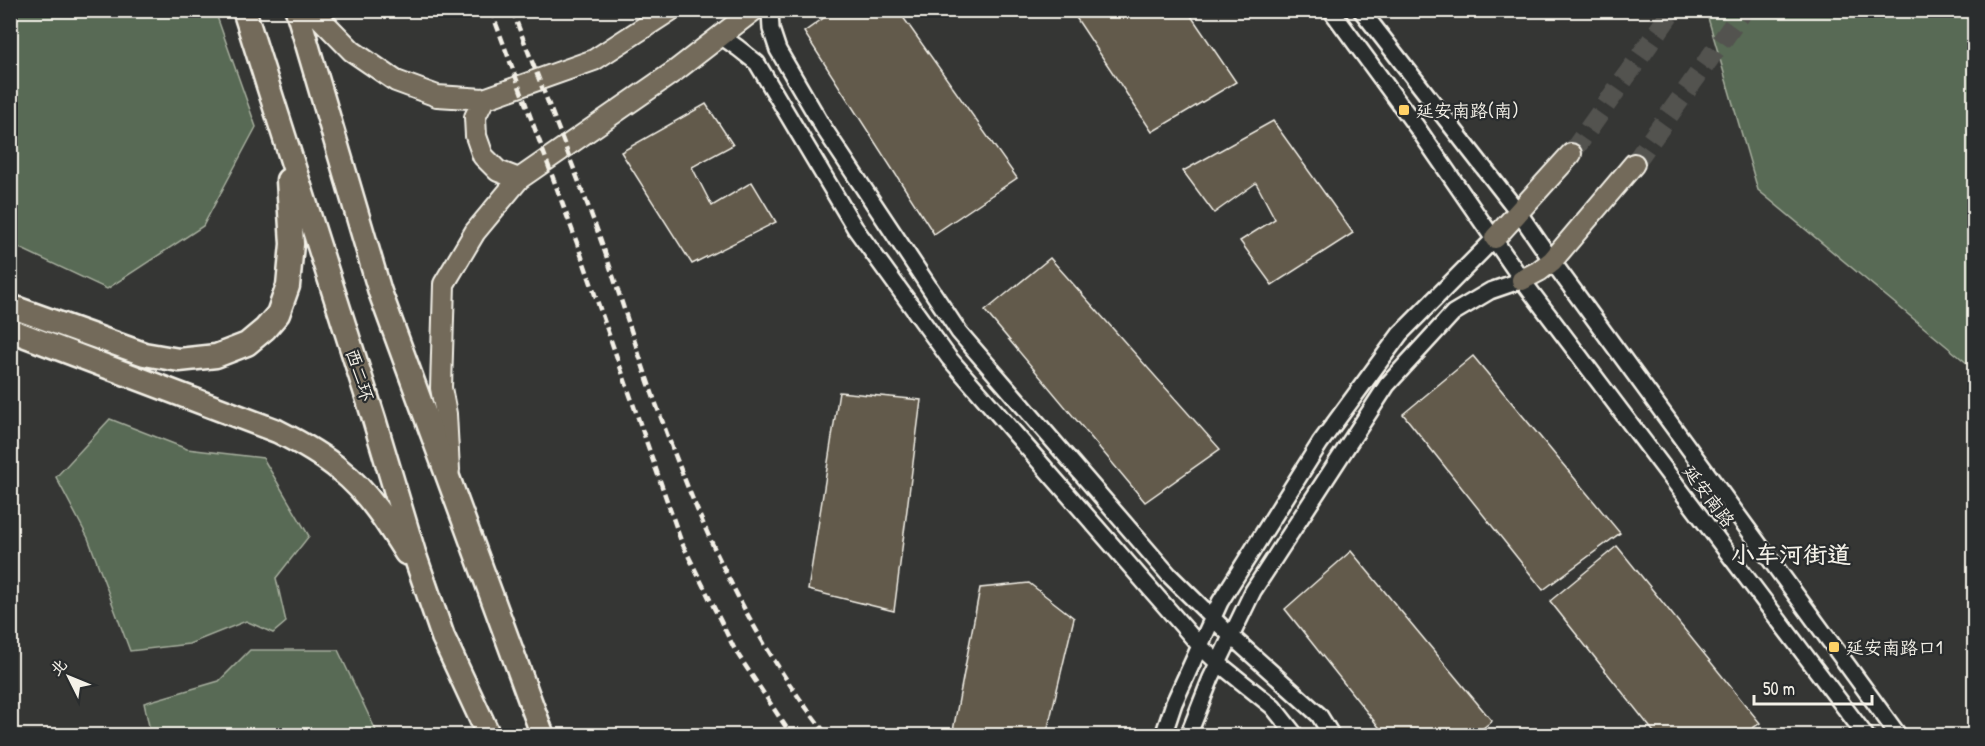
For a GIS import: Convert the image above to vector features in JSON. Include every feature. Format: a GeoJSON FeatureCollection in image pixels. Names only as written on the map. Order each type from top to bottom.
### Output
{"type":"FeatureCollection","features":[{"type":"Feature","properties":{"kind":"highway","name":"西二环"},"geometry":{"type":"LineString","coordinates":[[243,10],[371,408],[424,583],[443,637],[489,735]]}},
{"type":"Feature","properties":{"kind":"highway"},"geometry":{"type":"LineString","coordinates":[[297,10],[380,292],[543,735]]}},
{"type":"Feature","properties":{"kind":"highway"},"geometry":{"type":"LineString","coordinates":[[10,306],[144,354],[179,360],[216,356],[247,344],[278,314],[288,286],[292,244],[286,146]]}},
{"type":"Feature","properties":{"kind":"highway"},"geometry":{"type":"LineString","coordinates":[[10,330],[277,431],[307,446],[341,471],[366,496],[389,525],[424,583]]}},
{"type":"Feature","properties":{"kind":"main road"},"geometry":{"type":"LineString","coordinates":[[312,10],[352,51],[396,81],[437,96],[484,99],[594,60],[671,10]]}},
{"type":"Feature","properties":{"kind":"main road"},"geometry":{"type":"LineString","coordinates":[[450,482],[446,414],[441,388],[444,284],[475,232],[519,180],[675,71],[754,10]]}},
{"type":"Feature","properties":{"kind":"main road"},"geometry":{"type":"LineString","coordinates":[[484,99],[476,117],[476,136],[483,156],[498,171],[519,180]]}},
{"type":"Feature","properties":{"kind":"main road"},"geometry":{"type":"LineString","coordinates":[[1495,238],[1571,154]]}},
{"type":"Feature","properties":{"kind":"main road"},"geometry":{"type":"LineString","coordinates":[[1522,280],[1552,261],[1634,164]]}},
{"type":"Feature","properties":{"kind":"street"},"geometry":{"type":"LineString","coordinates":[[770,10],[771,29],[778,50],[824,127],[959,332],[1169,575],[1231,636],[1319,715],[1332,735]]}},
{"type":"Feature","properties":{"kind":"street","name":"延安南路"},"geometry":{"type":"LineString","coordinates":[[1331,10],[1416,126],[1522,280],[1866,735]]}},
{"type":"Feature","properties":{"kind":"street"},"geometry":{"type":"LineString","coordinates":[[1361,10],[1519,213],[1899,735]]}},
{"type":"Feature","properties":{"kind":"street"},"geometry":{"type":"LineString","coordinates":[[721,36],[757,63],[855,228],[949,358],[1200,646],[1273,707],[1296,735]]}},
{"type":"Feature","properties":{"kind":"street"},"geometry":{"type":"LineString","coordinates":[[1163,735],[1174,703],[1220,602],[1320,443],[1400,334],[1495,238]]}},
{"type":"Feature","properties":{"kind":"street"},"geometry":{"type":"LineString","coordinates":[[1188,735],[1218,663],[1253,591],[1387,385],[1425,341],[1454,313],[1490,291],[1522,280]]}},
{"type":"Feature","properties":{"kind":"green space"},"geometry":{"type":"Polygon","coordinates":[[[11,10],[215,11],[256,127],[203,226],[107,289],[11,244],[11,10]]]}},
{"type":"Feature","properties":{"kind":"green space"},"geometry":{"type":"Polygon","coordinates":[[[1706,11],[1974,11],[1974,369],[1758,190],[1706,11]]]}},
{"type":"Feature","properties":{"kind":"green space"},"geometry":{"type":"Polygon","coordinates":[[[110,419],[187,449],[263,458],[309,536],[276,578],[286,622],[273,633],[246,621],[189,644],[130,651],[88,538],[56,477],[110,419]]]}},
{"type":"Feature","properties":{"kind":"green space"},"geometry":{"type":"Polygon","coordinates":[[[250,650],[338,650],[378,735],[151,735],[144,703],[219,681],[250,650]]]}},
{"type":"Feature","properties":{"kind":"building"},"geometry":{"type":"Polygon","coordinates":[[[835,10],[898,10],[1017,178],[934,234],[804,32],[835,10]]]}},
{"type":"Feature","properties":{"kind":"building"},"geometry":{"type":"Polygon","coordinates":[[[1071,10],[1187,10],[1236,82],[1152,132],[1071,10]]]}},
{"type":"Feature","properties":{"kind":"building"},"geometry":{"type":"Polygon","coordinates":[[[706,104],[733,145],[692,167],[712,206],[752,182],[776,222],[692,264],[621,152],[706,104]]]}},
{"type":"Feature","properties":{"kind":"building"},"geometry":{"type":"Polygon","coordinates":[[[1273,121],[1353,233],[1272,285],[1240,241],[1275,219],[1256,183],[1214,213],[1183,171],[1273,121]]]}},
{"type":"Feature","properties":{"kind":"building"},"geometry":{"type":"Polygon","coordinates":[[[1050,258],[1220,449],[1145,502],[985,311],[1050,258]]]}},
{"type":"Feature","properties":{"kind":"building"},"geometry":{"type":"Polygon","coordinates":[[[1473,356],[1620,533],[1543,590],[1403,414],[1473,356]]]}},
{"type":"Feature","properties":{"kind":"building"},"geometry":{"type":"Polygon","coordinates":[[[839,392],[921,400],[894,611],[808,590],[839,392]]]}},
{"type":"Feature","properties":{"kind":"building"},"geometry":{"type":"Polygon","coordinates":[[[1617,546],[1760,723],[1741,736],[1657,736],[1550,601],[1617,546]]]}},
{"type":"Feature","properties":{"kind":"building"},"geometry":{"type":"Polygon","coordinates":[[[1351,551],[1492,721],[1473,736],[1386,736],[1285,609],[1351,551]]]}},
{"type":"Feature","properties":{"kind":"building"},"geometry":{"type":"Polygon","coordinates":[[[1029,583],[1074,618],[1046,736],[952,736],[980,588],[1029,583]]]}},
{"type":"Feature","properties":{"kind":"tunnel"},"geometry":{"type":"LineString","coordinates":[[1571,154],[1673,10]]}},
{"type":"Feature","properties":{"kind":"tunnel"},"geometry":{"type":"LineString","coordinates":[[1634,164],[1744,10]]}},
{"type":"Feature","properties":{"kind":"railway"},"geometry":{"type":"LineString","coordinates":[[491,10],[577,243],[681,541],[735,650],[792,736]]}},
{"type":"Feature","properties":{"kind":"railway"},"geometry":{"type":"LineString","coordinates":[[512,10],[599,235],[651,390],[704,526],[747,614],[799,697],[828,736]]}},
{"type":"Feature","properties":{"kind":"place","name":"延安南路(南)"},"geometry":{"type":"Point","coordinates":[1404,110]}},
{"type":"Feature","properties":{"kind":"place","name":"延安南路口1"},"geometry":{"type":"Point","coordinates":[1834,647]}},
{"type":"Feature","properties":{"kind":"district","name":"小车河街道"},"geometry":{"type":"Point","coordinates":[1791,554]}}]}
